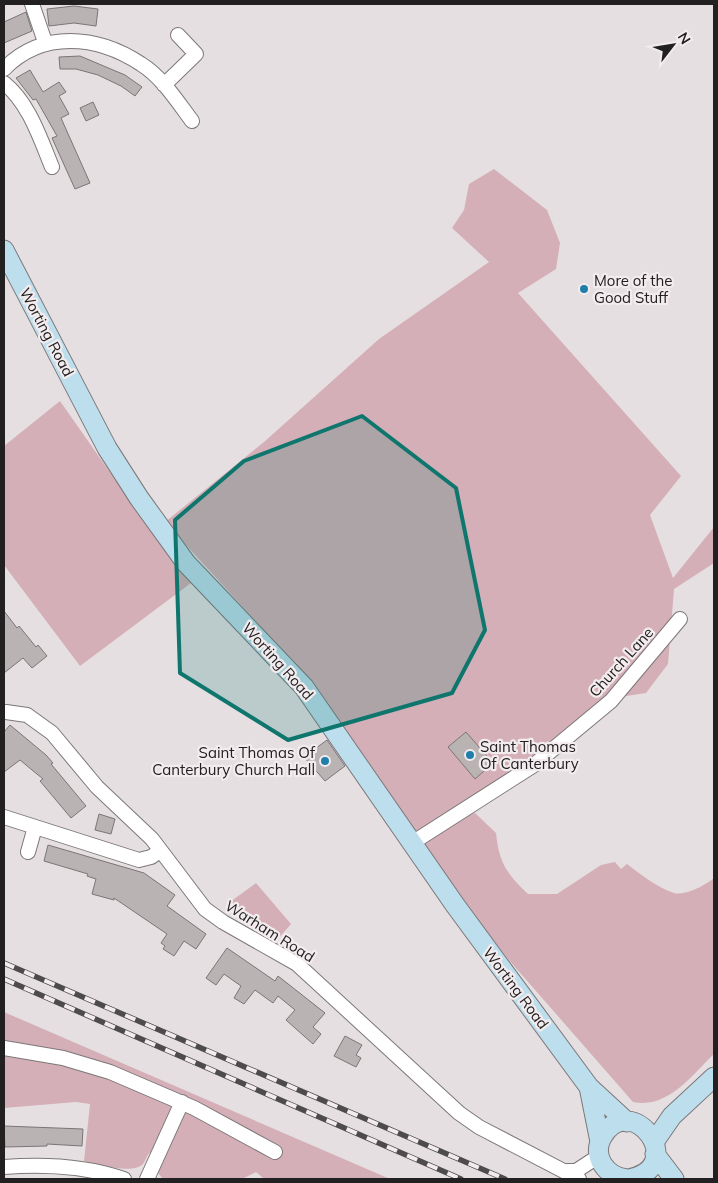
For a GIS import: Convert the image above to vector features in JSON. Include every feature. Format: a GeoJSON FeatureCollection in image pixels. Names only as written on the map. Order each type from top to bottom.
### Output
{"type":"FeatureCollection","features":[{"type":"Feature","properties":{"kind":"main road","name":"Worting Road"},"geometry":{"type":"LineString","coordinates":[[4,250],[107,448],[139,498],[186,563],[304,687],[455,905],[589,1087],[645,1136],[674,1179]]}},
{"type":"Feature","properties":{"kind":"main road"},"geometry":{"type":"LineString","coordinates":[[645,1136],[672,1116],[714,1077]]}},
{"type":"Feature","properties":{"kind":"main road","name":"Worting Road"},"geometry":{"type":"LineString","coordinates":[[589,1087],[599,1149]]}},
{"type":"Feature","properties":{"kind":"main road"},"geometry":{"type":"LineString","coordinates":[[614,1125],[645,1136],[651,1168],[627,1178],[608,1172],[599,1149],[606,1130],[614,1125]]}},
{"type":"Feature","properties":{"kind":"street"},"geometry":{"type":"LineString","coordinates":[[32,4],[44,42]]}},
{"type":"Feature","properties":{"kind":"street"},"geometry":{"type":"LineString","coordinates":[[164,85],[196,54],[178,35]]}},
{"type":"Feature","properties":{"kind":"street"},"geometry":{"type":"LineString","coordinates":[[4,69],[19,55],[44,42],[73,41],[100,44],[141,64],[164,85],[192,121]]}},
{"type":"Feature","properties":{"kind":"street"},"geometry":{"type":"LineString","coordinates":[[4,83],[12,90],[28,113],[52,167]]}},
{"type":"Feature","properties":{"kind":"street","name":"Church Lane"},"geometry":{"type":"LineString","coordinates":[[412,843],[534,765],[611,701],[680,620]]}},
{"type":"Feature","properties":{"kind":"street","name":"Warham Road"},"geometry":{"type":"LineString","coordinates":[[4,711],[27,715],[52,733],[97,787],[152,839],[206,909],[223,922],[297,964],[459,1113],[479,1127],[567,1171],[579,1179]]}},
{"type":"Feature","properties":{"kind":"street"},"geometry":{"type":"LineString","coordinates":[[4,817],[139,860],[151,857],[160,851]]}},
{"type":"Feature","properties":{"kind":"street"},"geometry":{"type":"LineString","coordinates":[[28,852],[36,827]]}},
{"type":"Feature","properties":{"kind":"street"},"geometry":{"type":"LineString","coordinates":[[4,1048],[25,1050],[78,1062],[110,1072],[182,1102],[275,1152]]}},
{"type":"Feature","properties":{"kind":"street"},"geometry":{"type":"LineString","coordinates":[[147,1179],[182,1102]]}},
{"type":"Feature","properties":{"kind":"street"},"geometry":{"type":"LineString","coordinates":[[567,1171],[576,1171],[599,1149]]}},
{"type":"Feature","properties":{"kind":"street"},"geometry":{"type":"LineString","coordinates":[[4,1167],[31,1165],[68,1167],[124,1179]]}},
{"type":"Feature","properties":{"kind":"highlighted area"},"geometry":{"type":"Polygon","coordinates":[[[362,416],[456,488],[485,630],[452,693],[288,740],[180,673],[175,520],[244,461],[362,416]]]}},
{"type":"Feature","properties":{"kind":"shaded area"},"geometry":{"type":"Polygon","coordinates":[[[494,169],[547,210],[560,243],[556,269],[518,293],[681,476],[650,515],[673,578],[714,527],[714,563],[674,589],[668,664],[646,693],[626,696],[622,691],[457,819],[475,813],[496,833],[499,852],[505,867],[528,894],[557,894],[601,865],[615,862],[621,869],[627,864],[668,891],[679,894],[701,887],[714,878],[714,1054],[678,1089],[657,1101],[646,1103],[633,1102],[508,959],[421,845],[373,769],[313,684],[165,522],[264,442],[379,339],[489,262],[452,228],[464,210],[469,184],[494,169]]]}},
{"type":"Feature","properties":{"kind":"shaded area"},"geometry":{"type":"Polygon","coordinates":[[[60,401],[177,568],[191,583],[80,666],[4,565],[4,446],[60,401]]]}},
{"type":"Feature","properties":{"kind":"shaded area"},"geometry":{"type":"Polygon","coordinates":[[[256,883],[291,924],[278,939],[228,908],[230,902],[256,883]]]}},
{"type":"Feature","properties":{"kind":"shaded area"},"geometry":{"type":"Polygon","coordinates":[[[4,1012],[390,1179],[264,1179],[256,1172],[242,1179],[163,1179],[158,1173],[162,1159],[149,1153],[143,1164],[131,1169],[114,1168],[84,1161],[90,1104],[76,1102],[4,1108],[4,1012]]]}},
{"type":"Feature","properties":{"kind":"building"},"geometry":{"type":"Polygon","coordinates":[[[74,6],[98,9],[96,26],[74,23],[49,26],[47,9],[74,6]]]}},
{"type":"Feature","properties":{"kind":"building"},"geometry":{"type":"Polygon","coordinates":[[[26,12],[32,31],[4,43],[4,22],[26,12]]]}},
{"type":"Feature","properties":{"kind":"building"},"geometry":{"type":"Polygon","coordinates":[[[80,56],[125,75],[142,87],[135,96],[121,86],[98,75],[76,69],[60,69],[59,57],[80,56]]]}},
{"type":"Feature","properties":{"kind":"building"},"geometry":{"type":"Polygon","coordinates":[[[30,70],[43,92],[59,82],[66,92],[59,96],[69,114],[61,118],[90,183],[75,189],[52,138],[57,136],[36,99],[33,100],[16,78],[30,70]]]}},
{"type":"Feature","properties":{"kind":"building"},"geometry":{"type":"Polygon","coordinates":[[[93,102],[99,115],[86,121],[80,108],[93,102]]]}},
{"type":"Feature","properties":{"kind":"building"},"geometry":{"type":"Polygon","coordinates":[[[4,611],[17,628],[19,626],[36,647],[38,645],[47,656],[32,668],[23,658],[4,673],[4,611]]]}},
{"type":"Feature","properties":{"kind":"building"},"geometry":{"type":"Polygon","coordinates":[[[10,725],[46,755],[53,763],[51,764],[86,806],[71,818],[40,781],[43,779],[20,760],[4,772],[4,732],[10,725]]]}},
{"type":"Feature","properties":{"kind":"building","name":"Saint Thomas Of Canterbury"},"geometry":{"type":"Polygon","coordinates":[[[466,732],[493,763],[475,779],[448,747],[466,732]]]}},
{"type":"Feature","properties":{"kind":"building","name":"Saint Thomas Of Canterbury Church Hall"},"geometry":{"type":"Polygon","coordinates":[[[327,740],[345,766],[325,781],[304,757],[327,740]]]}},
{"type":"Feature","properties":{"kind":"building"},"geometry":{"type":"Polygon","coordinates":[[[99,814],[115,819],[111,834],[95,830],[99,814]]]}},
{"type":"Feature","properties":{"kind":"building"},"geometry":{"type":"Polygon","coordinates":[[[48,845],[144,873],[175,895],[167,906],[206,934],[196,949],[184,941],[174,956],[163,949],[165,946],[161,943],[167,934],[114,898],[114,900],[92,894],[96,879],[87,876],[88,874],[44,861],[48,845]]]}},
{"type":"Feature","properties":{"kind":"building"},"geometry":{"type":"Polygon","coordinates":[[[227,948],[275,981],[278,976],[325,1013],[313,1027],[321,1034],[313,1044],[286,1020],[295,1010],[278,996],[273,1003],[255,990],[244,1004],[234,998],[241,986],[224,974],[216,985],[206,978],[227,948]]]}},
{"type":"Feature","properties":{"kind":"building"},"geometry":{"type":"Polygon","coordinates":[[[345,1036],[362,1045],[356,1055],[361,1058],[356,1067],[334,1056],[345,1036]]]}},
{"type":"Feature","properties":{"kind":"building"},"geometry":{"type":"Polygon","coordinates":[[[4,1126],[83,1129],[82,1146],[47,1144],[47,1146],[5,1147],[4,1126]]]}},
{"type":"Feature","properties":{"kind":"railway"},"geometry":{"type":"LineString","coordinates":[[4,963],[505,1179]]}},
{"type":"Feature","properties":{"kind":"railway"},"geometry":{"type":"LineString","coordinates":[[4,979],[461,1179]]}},
{"type":"Feature","properties":{"kind":"place","name":"More of the Good Stuff"},"geometry":{"type":"Point","coordinates":[584,289]}},
{"type":"Feature","properties":{"kind":"place","name":"Saint Thomas Of Canterbury"},"geometry":{"type":"Point","coordinates":[470,755]}},
{"type":"Feature","properties":{"kind":"place","name":"Saint Thomas Of Canterbury Church Hall"},"geometry":{"type":"Point","coordinates":[325,761]}}]}
